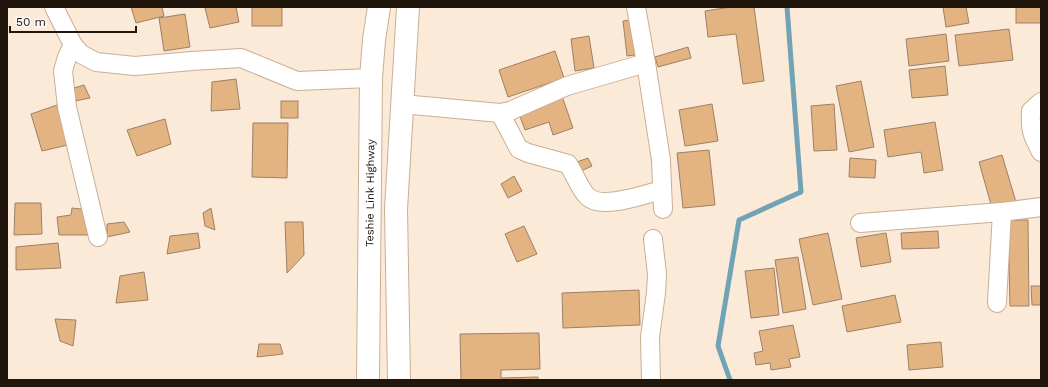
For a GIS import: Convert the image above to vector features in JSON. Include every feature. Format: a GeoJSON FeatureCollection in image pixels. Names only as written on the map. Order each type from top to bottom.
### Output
{"type":"FeatureCollection","features":[{"type":"Feature","properties":{"kind":"main road","name":"Teshie Link Highway"},"geometry":{"type":"LineString","coordinates":[[368,380],[371,78],[374,40],[379,7]]}},
{"type":"Feature","properties":{"kind":"main road"},"geometry":{"type":"LineString","coordinates":[[399,380],[396,209],[408,7]]}},
{"type":"Feature","properties":{"kind":"street"},"geometry":{"type":"LineString","coordinates":[[54,7],[73,45],[81,54],[96,62],[135,66],[241,58],[298,82],[371,78]]}},
{"type":"Feature","properties":{"kind":"street"},"geometry":{"type":"LineString","coordinates":[[636,7],[661,160],[663,209]]}},
{"type":"Feature","properties":{"kind":"street"},"geometry":{"type":"LineString","coordinates":[[73,45],[66,57],[63,72],[67,107],[98,237]]}},
{"type":"Feature","properties":{"kind":"street"},"geometry":{"type":"LineString","coordinates":[[402,104],[500,113],[510,111],[567,86],[646,63]]}},
{"type":"Feature","properties":{"kind":"street"},"geometry":{"type":"LineString","coordinates":[[1041,102],[1031,111],[1030,123],[1032,135],[1041,152]]}},
{"type":"Feature","properties":{"kind":"street"},"geometry":{"type":"LineString","coordinates":[[500,113],[519,149],[568,164],[588,196],[595,200],[610,203],[662,190]]}},
{"type":"Feature","properties":{"kind":"street"},"geometry":{"type":"LineString","coordinates":[[860,223],[1002,212],[1041,207]]}},
{"type":"Feature","properties":{"kind":"street"},"geometry":{"type":"LineString","coordinates":[[997,303],[1002,212]]}},
{"type":"Feature","properties":{"kind":"street"},"geometry":{"type":"LineString","coordinates":[[651,380],[650,337],[657,274],[654,238]]}},
{"type":"Feature","properties":{"kind":"building"},"geometry":{"type":"Polygon","coordinates":[[[131,7],[162,7],[164,16],[136,23],[131,7]]]}},
{"type":"Feature","properties":{"kind":"building"},"geometry":{"type":"Polygon","coordinates":[[[236,7],[239,22],[210,28],[205,8],[236,7]]]}},
{"type":"Feature","properties":{"kind":"building"},"geometry":{"type":"Polygon","coordinates":[[[252,7],[282,7],[282,26],[252,26],[252,7]]]}},
{"type":"Feature","properties":{"kind":"building"},"geometry":{"type":"Polygon","coordinates":[[[731,7],[754,7],[764,81],[743,84],[736,34],[708,37],[705,11],[731,7]]]}},
{"type":"Feature","properties":{"kind":"building"},"geometry":{"type":"Polygon","coordinates":[[[943,7],[966,7],[969,23],[946,27],[943,7]]]}},
{"type":"Feature","properties":{"kind":"building"},"geometry":{"type":"Polygon","coordinates":[[[1016,7],[1041,7],[1041,23],[1016,23],[1016,7]]]}},
{"type":"Feature","properties":{"kind":"building"},"geometry":{"type":"Polygon","coordinates":[[[185,14],[190,47],[164,51],[159,18],[185,14]]]}},
{"type":"Feature","properties":{"kind":"building"},"geometry":{"type":"Polygon","coordinates":[[[630,20],[635,55],[627,56],[623,21],[630,20]]]}},
{"type":"Feature","properties":{"kind":"building"},"geometry":{"type":"Polygon","coordinates":[[[1009,29],[1013,60],[959,66],[955,35],[1009,29]]]}},
{"type":"Feature","properties":{"kind":"building"},"geometry":{"type":"Polygon","coordinates":[[[946,34],[949,61],[909,66],[906,39],[946,34]]]}},
{"type":"Feature","properties":{"kind":"building"},"geometry":{"type":"Polygon","coordinates":[[[589,36],[594,68],[575,71],[571,39],[589,36]]]}},
{"type":"Feature","properties":{"kind":"building"},"geometry":{"type":"Polygon","coordinates":[[[688,47],[691,58],[658,67],[655,57],[688,47]]]}},
{"type":"Feature","properties":{"kind":"building"},"geometry":{"type":"Polygon","coordinates":[[[555,51],[564,78],[508,97],[499,70],[555,51]]]}},
{"type":"Feature","properties":{"kind":"building"},"geometry":{"type":"Polygon","coordinates":[[[945,66],[948,95],[912,98],[909,70],[945,66]]]}},
{"type":"Feature","properties":{"kind":"building"},"geometry":{"type":"Polygon","coordinates":[[[236,79],[240,109],[211,111],[212,82],[236,79]]]}},
{"type":"Feature","properties":{"kind":"building"},"geometry":{"type":"Polygon","coordinates":[[[861,81],[874,147],[849,152],[836,86],[861,81]]]}},
{"type":"Feature","properties":{"kind":"building"},"geometry":{"type":"Polygon","coordinates":[[[84,85],[90,98],[70,102],[71,89],[84,85]]]}},
{"type":"Feature","properties":{"kind":"building"},"geometry":{"type":"Polygon","coordinates":[[[562,96],[573,128],[553,135],[549,122],[525,130],[518,111],[562,96]]]}},
{"type":"Feature","properties":{"kind":"building"},"geometry":{"type":"Polygon","coordinates":[[[281,101],[298,101],[298,118],[281,118],[281,101]]]}},
{"type":"Feature","properties":{"kind":"building"},"geometry":{"type":"Polygon","coordinates":[[[712,104],[718,141],[685,146],[679,110],[712,104]]]}},
{"type":"Feature","properties":{"kind":"building"},"geometry":{"type":"Polygon","coordinates":[[[834,104],[837,150],[814,151],[811,106],[834,104]]]}},
{"type":"Feature","properties":{"kind":"building"},"geometry":{"type":"Polygon","coordinates":[[[57,105],[68,145],[42,151],[31,114],[57,105]]]}},
{"type":"Feature","properties":{"kind":"building"},"geometry":{"type":"Polygon","coordinates":[[[165,119],[171,144],[137,156],[127,130],[165,119]]]}},
{"type":"Feature","properties":{"kind":"building"},"geometry":{"type":"Polygon","coordinates":[[[935,122],[943,170],[924,173],[921,152],[888,157],[884,130],[935,122]]]}},
{"type":"Feature","properties":{"kind":"building"},"geometry":{"type":"Polygon","coordinates":[[[253,123],[288,123],[287,178],[252,177],[253,123]]]}},
{"type":"Feature","properties":{"kind":"building"},"geometry":{"type":"Polygon","coordinates":[[[709,150],[715,205],[683,208],[677,153],[709,150]]]}},
{"type":"Feature","properties":{"kind":"building"},"geometry":{"type":"Polygon","coordinates":[[[1002,155],[1016,202],[992,208],[979,162],[1002,155]]]}},
{"type":"Feature","properties":{"kind":"building"},"geometry":{"type":"Polygon","coordinates":[[[588,158],[592,166],[581,171],[577,162],[588,158]]]}},
{"type":"Feature","properties":{"kind":"building"},"geometry":{"type":"Polygon","coordinates":[[[850,158],[876,160],[875,178],[849,177],[850,158]]]}},
{"type":"Feature","properties":{"kind":"building"},"geometry":{"type":"Polygon","coordinates":[[[514,176],[522,191],[508,198],[501,184],[514,176]]]}},
{"type":"Feature","properties":{"kind":"building"},"geometry":{"type":"Polygon","coordinates":[[[15,203],[41,203],[42,234],[14,235],[15,203]]]}},
{"type":"Feature","properties":{"kind":"building"},"geometry":{"type":"Polygon","coordinates":[[[72,208],[89,210],[88,235],[59,235],[57,217],[71,215],[72,208]]]}},
{"type":"Feature","properties":{"kind":"building"},"geometry":{"type":"Polygon","coordinates":[[[211,208],[215,230],[205,226],[203,213],[211,208]]]}},
{"type":"Feature","properties":{"kind":"building"},"geometry":{"type":"Polygon","coordinates":[[[1008,220],[1028,220],[1029,306],[1010,306],[1008,220]]]}},
{"type":"Feature","properties":{"kind":"building"},"geometry":{"type":"Polygon","coordinates":[[[124,222],[130,232],[107,237],[107,224],[124,222]]]}},
{"type":"Feature","properties":{"kind":"building"},"geometry":{"type":"Polygon","coordinates":[[[285,222],[303,222],[304,255],[287,273],[285,222]]]}},
{"type":"Feature","properties":{"kind":"building"},"geometry":{"type":"Polygon","coordinates":[[[524,226],[537,254],[517,262],[505,234],[524,226]]]}},
{"type":"Feature","properties":{"kind":"building"},"geometry":{"type":"Polygon","coordinates":[[[938,231],[939,248],[902,249],[901,233],[938,231]]]}},
{"type":"Feature","properties":{"kind":"building"},"geometry":{"type":"Polygon","coordinates":[[[198,233],[200,248],[167,254],[170,236],[198,233]]]}},
{"type":"Feature","properties":{"kind":"building"},"geometry":{"type":"Polygon","coordinates":[[[828,233],[842,299],[813,305],[799,239],[828,233]]]}},
{"type":"Feature","properties":{"kind":"building"},"geometry":{"type":"Polygon","coordinates":[[[886,233],[891,262],[861,267],[856,238],[886,233]]]}},
{"type":"Feature","properties":{"kind":"building"},"geometry":{"type":"Polygon","coordinates":[[[58,243],[61,268],[16,270],[16,247],[58,243]]]}},
{"type":"Feature","properties":{"kind":"building"},"geometry":{"type":"Polygon","coordinates":[[[798,257],[806,309],[783,313],[775,260],[798,257]]]}},
{"type":"Feature","properties":{"kind":"building"},"geometry":{"type":"Polygon","coordinates":[[[774,268],[779,315],[751,318],[745,271],[774,268]]]}},
{"type":"Feature","properties":{"kind":"building"},"geometry":{"type":"Polygon","coordinates":[[[144,272],[148,300],[116,303],[120,276],[144,272]]]}},
{"type":"Feature","properties":{"kind":"building"},"geometry":{"type":"Polygon","coordinates":[[[1031,286],[1041,286],[1041,305],[1032,305],[1031,286]]]}},
{"type":"Feature","properties":{"kind":"building"},"geometry":{"type":"Polygon","coordinates":[[[639,290],[640,325],[563,328],[562,293],[639,290]]]}},
{"type":"Feature","properties":{"kind":"building"},"geometry":{"type":"Polygon","coordinates":[[[895,295],[901,322],[847,332],[842,306],[895,295]]]}},
{"type":"Feature","properties":{"kind":"building"},"geometry":{"type":"Polygon","coordinates":[[[55,319],[76,320],[73,346],[60,341],[55,319]]]}},
{"type":"Feature","properties":{"kind":"building"},"geometry":{"type":"Polygon","coordinates":[[[793,325],[800,357],[789,359],[791,367],[771,370],[770,363],[756,365],[754,353],[763,351],[759,331],[793,325]]]}},
{"type":"Feature","properties":{"kind":"building"},"geometry":{"type":"Polygon","coordinates":[[[539,333],[540,369],[501,370],[501,378],[538,377],[538,380],[461,380],[460,334],[539,333]]]}},
{"type":"Feature","properties":{"kind":"building"},"geometry":{"type":"Polygon","coordinates":[[[941,342],[943,367],[909,370],[907,345],[941,342]]]}},
{"type":"Feature","properties":{"kind":"building"},"geometry":{"type":"Polygon","coordinates":[[[259,344],[280,344],[283,354],[257,357],[259,344]]]}},
{"type":"Feature","properties":{"kind":"waterway"},"geometry":{"type":"LineString","coordinates":[[730,380],[718,346],[739,220],[801,192],[787,7]]}}]}
